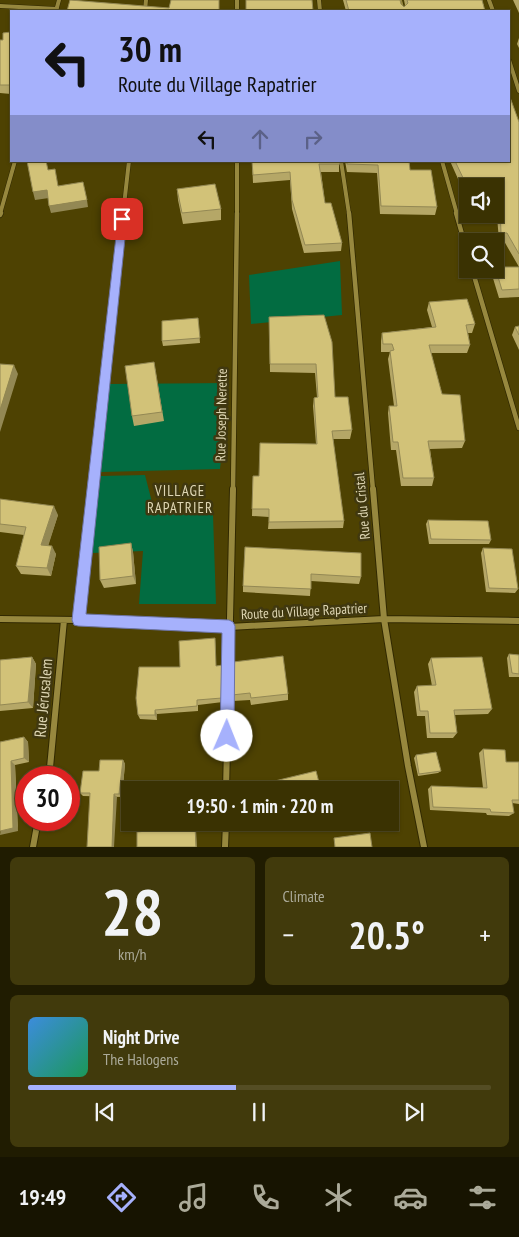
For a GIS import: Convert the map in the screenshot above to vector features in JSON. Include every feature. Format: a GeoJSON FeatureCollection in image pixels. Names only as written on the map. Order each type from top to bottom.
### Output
{"type":"FeatureCollection","features":[{"type":"Feature","properties":{"kind":"street"},"geometry":{"type":"LineString","coordinates":[[0,6],[56,10],[59,0]]}},
{"type":"Feature","properties":{"kind":"street"},"geometry":{"type":"LineString","coordinates":[[510,63],[519,91]]}},
{"type":"Feature","properties":{"kind":"street"},"geometry":{"type":"LineString","coordinates":[[0,215],[15,162]]}},
{"type":"Feature","properties":{"kind":"street"},"geometry":{"type":"LineString","coordinates":[[78,620],[129,162]]}},
{"type":"Feature","properties":{"kind":"street","name":"Rue Joseph Nerette"},"geometry":{"type":"LineString","coordinates":[[226,781],[235,392],[236,162]]}},
{"type":"Feature","properties":{"kind":"street","name":"Rue du Cristal"},"geometry":{"type":"LineString","coordinates":[[341,162],[350,223],[384,620],[408,766],[424,847]]}},
{"type":"Feature","properties":{"kind":"street"},"geometry":{"type":"LineString","coordinates":[[442,162],[462,233]]}},
{"type":"Feature","properties":{"kind":"street"},"geometry":{"type":"LineString","coordinates":[[475,278],[519,428]]}},
{"type":"Feature","properties":{"kind":"street","name":"Route du Village Rapatrier"},"geometry":{"type":"LineString","coordinates":[[0,620],[78,620],[229,626],[384,620],[519,621]]}},
{"type":"Feature","properties":{"kind":"street","name":"Rue Jérusalem"},"geometry":{"type":"LineString","coordinates":[[50,766],[64,620]]}},
{"type":"Feature","properties":{"kind":"street"},"geometry":{"type":"LineString","coordinates":[[33,847],[36,831]]}},
{"type":"Feature","properties":{"kind":"street"},"geometry":{"type":"LineString","coordinates":[[226,831],[226,847]]}},
{"type":"Feature","properties":{"kind":"green space"},"geometry":{"type":"Polygon","coordinates":[[[340,261],[342,315],[251,324],[249,275],[340,261]]]}},
{"type":"Feature","properties":{"kind":"green space"},"geometry":{"type":"Polygon","coordinates":[[[228,383],[220,469],[101,472],[110,384],[228,383]]]}},
{"type":"Feature","properties":{"kind":"green space"},"geometry":{"type":"Polygon","coordinates":[[[145,475],[155,514],[213,515],[216,604],[139,604],[143,551],[91,553],[101,476],[145,475]]]}},
{"type":"Feature","properties":{"kind":"building"},"geometry":{"type":"Polygon","coordinates":[[[70,0],[169,8],[171,0],[219,0],[219,10],[67,10],[70,0]]]}},
{"type":"Feature","properties":{"kind":"building"},"geometry":{"type":"Polygon","coordinates":[[[246,0],[312,0],[313,10],[246,10],[246,0]]]}},
{"type":"Feature","properties":{"kind":"building"},"geometry":{"type":"Polygon","coordinates":[[[346,0],[400,0],[404,7],[408,3],[407,0],[482,0],[485,10],[349,10],[346,0]]]}},
{"type":"Feature","properties":{"kind":"building"},"geometry":{"type":"Polygon","coordinates":[[[10,32],[10,85],[0,85],[0,40],[3,40],[3,33],[10,32]]]}},
{"type":"Feature","properties":{"kind":"building"},"geometry":{"type":"Polygon","coordinates":[[[510,98],[519,122],[519,254],[507,233],[501,233],[501,223],[504,223],[504,178],[463,178],[455,162],[510,162],[510,98]]]}},
{"type":"Feature","properties":{"kind":"building"},"geometry":{"type":"Polygon","coordinates":[[[27,162],[46,162],[48,170],[55,169],[58,186],[83,182],[87,200],[49,206],[47,190],[33,192],[27,162]]]}},
{"type":"Feature","properties":{"kind":"building"},"geometry":{"type":"Polygon","coordinates":[[[252,162],[339,162],[340,164],[319,164],[325,203],[331,203],[342,243],[305,245],[292,200],[290,172],[253,175],[252,162]]]}},
{"type":"Feature","properties":{"kind":"building"},"geometry":{"type":"Polygon","coordinates":[[[347,162],[409,162],[410,170],[431,170],[437,207],[381,206],[378,165],[347,164],[347,162]]]}},
{"type":"Feature","properties":{"kind":"building"},"geometry":{"type":"Polygon","coordinates":[[[215,184],[221,209],[182,213],[177,189],[215,184]]]}},
{"type":"Feature","properties":{"kind":"building"},"geometry":{"type":"Polygon","coordinates":[[[504,267],[519,267],[519,289],[502,290],[498,278],[504,278],[504,267]]]}},
{"type":"Feature","properties":{"kind":"building"},"geometry":{"type":"Polygon","coordinates":[[[467,299],[475,324],[466,325],[470,345],[429,345],[442,394],[460,395],[465,441],[428,441],[434,478],[403,478],[398,442],[393,442],[389,406],[397,406],[390,351],[394,350],[392,344],[383,344],[382,333],[436,327],[429,302],[467,299]]]}},
{"type":"Feature","properties":{"kind":"building"},"geometry":{"type":"Polygon","coordinates":[[[324,315],[332,342],[335,397],[348,397],[352,430],[332,431],[344,521],[269,522],[269,509],[252,509],[253,476],[259,476],[260,443],[317,444],[314,398],[318,397],[316,364],[270,364],[269,317],[324,315]]]}},
{"type":"Feature","properties":{"kind":"building"},"geometry":{"type":"Polygon","coordinates":[[[198,318],[200,338],[162,341],[162,321],[198,318]]]}},
{"type":"Feature","properties":{"kind":"building"},"geometry":{"type":"Polygon","coordinates":[[[519,326],[519,335],[515,327],[519,326]]]}},
{"type":"Feature","properties":{"kind":"building"},"geometry":{"type":"Polygon","coordinates":[[[154,362],[162,412],[132,416],[125,366],[154,362]]]}},
{"type":"Feature","properties":{"kind":"building"},"geometry":{"type":"Polygon","coordinates":[[[0,364],[14,365],[0,410],[0,364]]]}},
{"type":"Feature","properties":{"kind":"building"},"geometry":{"type":"Polygon","coordinates":[[[0,499],[54,506],[41,545],[52,546],[47,568],[16,566],[26,527],[0,524],[0,499]]]}},
{"type":"Feature","properties":{"kind":"building"},"geometry":{"type":"Polygon","coordinates":[[[428,520],[488,521],[491,540],[431,539],[428,520]]]}},
{"type":"Feature","properties":{"kind":"building"},"geometry":{"type":"Polygon","coordinates":[[[131,543],[133,576],[100,580],[99,547],[131,543]]]}},
{"type":"Feature","properties":{"kind":"building"},"geometry":{"type":"Polygon","coordinates":[[[245,547],[361,553],[361,577],[311,574],[311,589],[243,586],[245,547]]]}},
{"type":"Feature","properties":{"kind":"building"},"geometry":{"type":"Polygon","coordinates":[[[483,548],[512,549],[518,589],[489,588],[483,548]]]}},
{"type":"Feature","properties":{"kind":"building"},"geometry":{"type":"Polygon","coordinates":[[[215,638],[216,666],[223,665],[222,698],[197,700],[197,706],[155,710],[155,715],[138,715],[136,698],[139,667],[180,667],[179,641],[215,638]]]}},
{"type":"Feature","properties":{"kind":"building"},"geometry":{"type":"Polygon","coordinates":[[[509,654],[519,655],[519,674],[512,673],[509,654]]]}},
{"type":"Feature","properties":{"kind":"building"},"geometry":{"type":"Polygon","coordinates":[[[283,656],[288,694],[251,698],[250,693],[232,695],[233,662],[283,656]]]}},
{"type":"Feature","properties":{"kind":"building"},"geometry":{"type":"Polygon","coordinates":[[[32,657],[28,702],[0,705],[0,660],[32,657]]]}},
{"type":"Feature","properties":{"kind":"building"},"geometry":{"type":"Polygon","coordinates":[[[482,657],[492,709],[454,710],[457,733],[430,733],[428,711],[420,711],[417,686],[436,685],[431,658],[482,657]]]}},
{"type":"Feature","properties":{"kind":"building"},"geometry":{"type":"Polygon","coordinates":[[[24,737],[24,758],[11,761],[13,828],[0,831],[0,742],[24,737]]]}},
{"type":"Feature","properties":{"kind":"building"},"geometry":{"type":"Polygon","coordinates":[[[483,749],[505,750],[506,762],[519,762],[519,800],[512,800],[514,813],[491,812],[490,809],[433,807],[431,786],[487,788],[483,749]]]}},
{"type":"Feature","properties":{"kind":"building"},"geometry":{"type":"Polygon","coordinates":[[[436,752],[441,771],[419,774],[416,755],[436,752]]]}},
{"type":"Feature","properties":{"kind":"building"},"geometry":{"type":"Polygon","coordinates":[[[100,760],[123,760],[119,794],[114,794],[112,847],[87,847],[90,793],[80,793],[83,771],[99,771],[100,760]]]}},
{"type":"Feature","properties":{"kind":"building"},"geometry":{"type":"Polygon","coordinates":[[[316,771],[319,781],[275,781],[316,771]]]}},
{"type":"Feature","properties":{"kind":"building"},"geometry":{"type":"Polygon","coordinates":[[[195,831],[196,847],[137,847],[137,832],[195,831]]]}},
{"type":"Feature","properties":{"kind":"building"},"geometry":{"type":"Polygon","coordinates":[[[370,833],[372,847],[335,847],[334,838],[370,833]]]}},
{"type":"Feature","properties":{"kind":"district","name":"VILLAGE RAPATRIER"},"geometry":{"type":"Point","coordinates":[180,498]}},
{"type":"Feature","properties":{"kind":"route"},"geometry":{"type":"LineString","coordinates":[[122,219],[78,620],[229,626],[227,736]]}}]}
